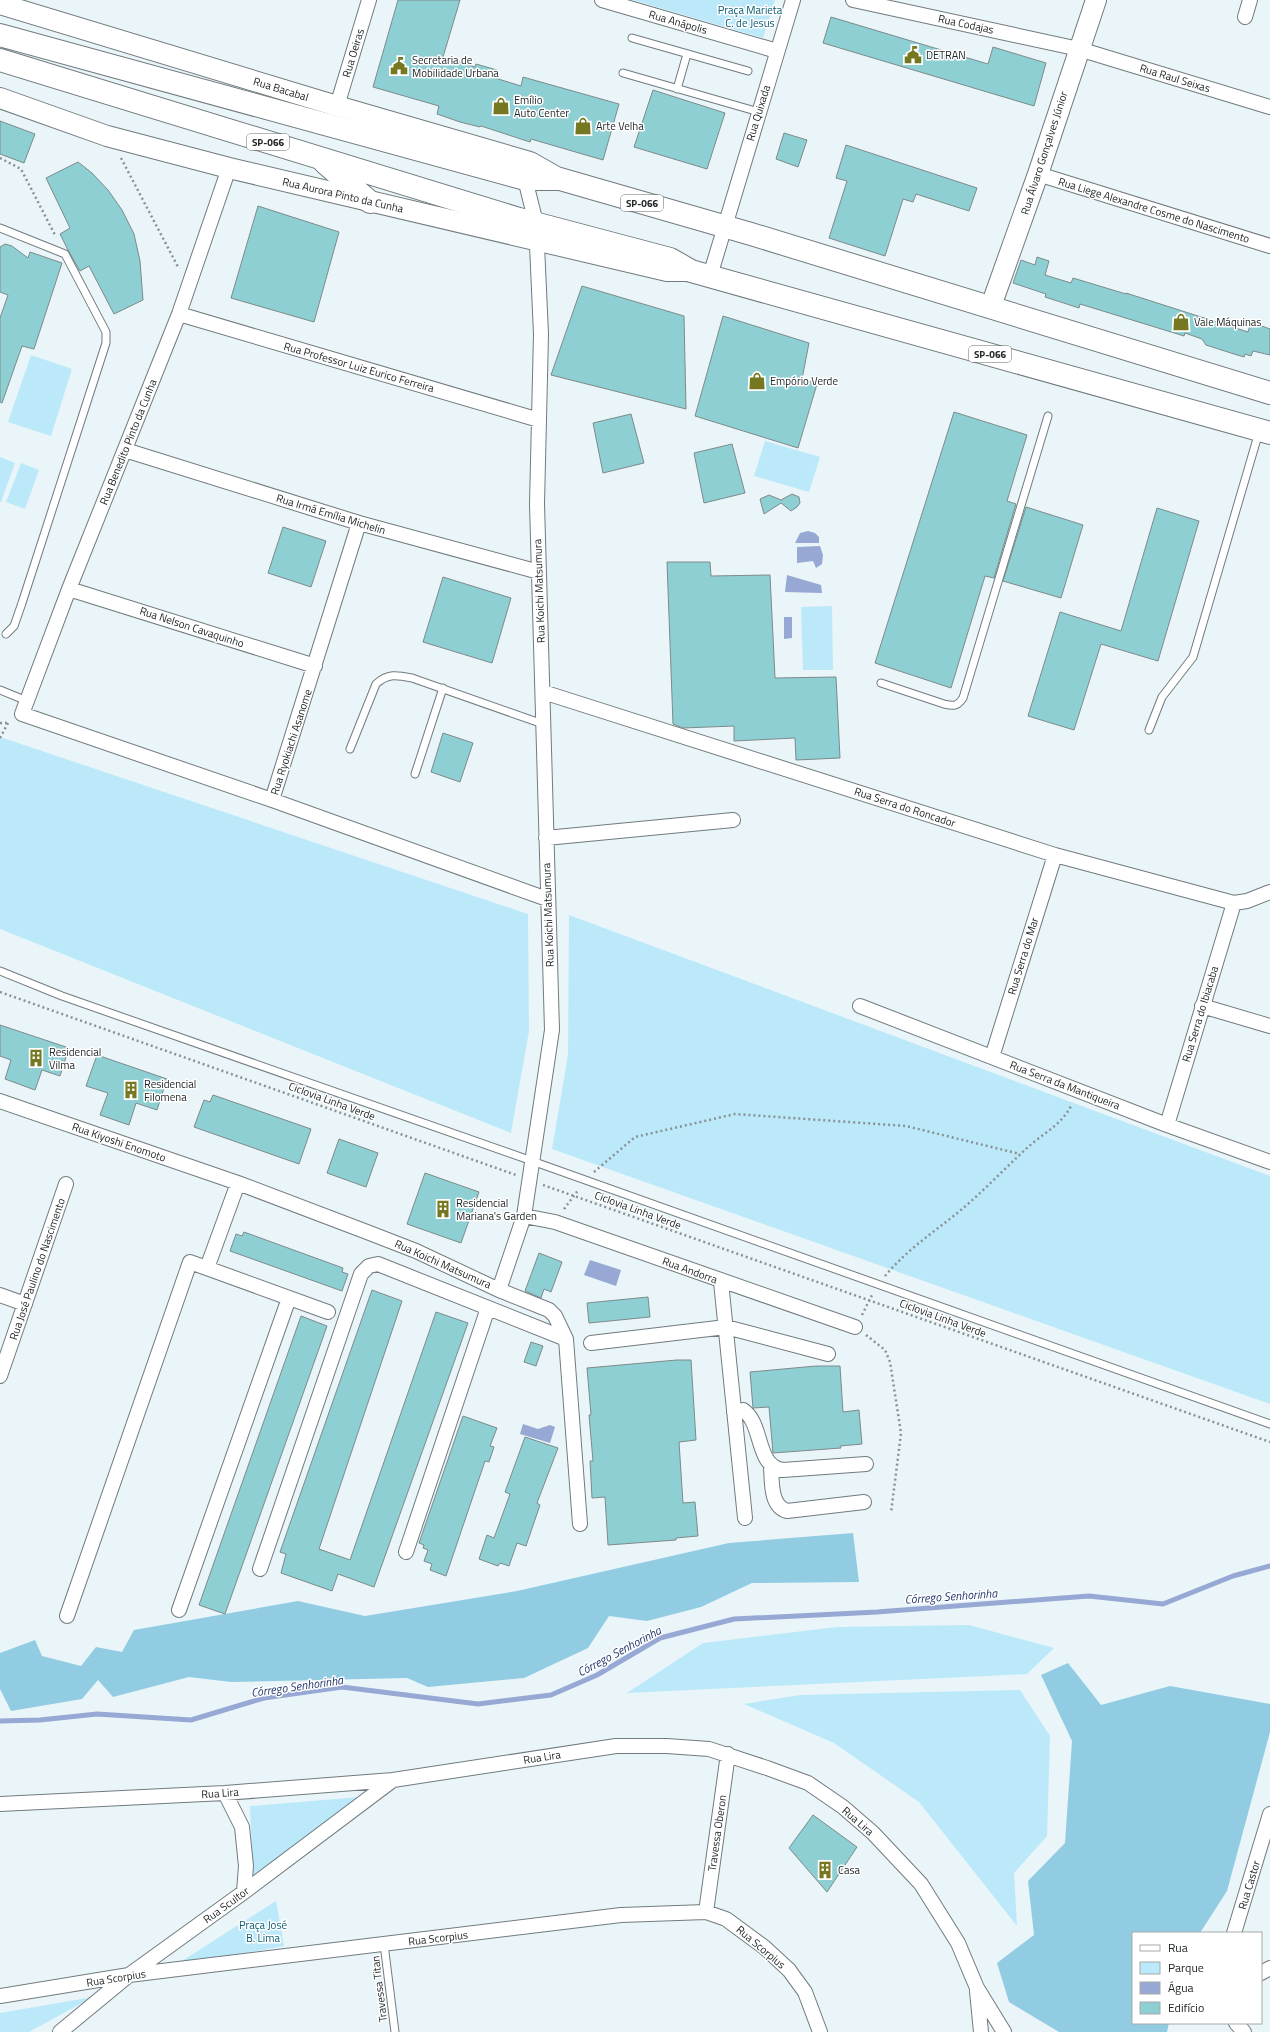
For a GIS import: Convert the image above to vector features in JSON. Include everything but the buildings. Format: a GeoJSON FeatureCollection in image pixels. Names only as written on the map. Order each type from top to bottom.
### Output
{"type":"FeatureCollection","features":[{"type":"Feature","properties":{"kind":"main road","name":"SP-066"},"geometry":{"type":"LineString","coordinates":[[0,35],[560,179],[725,226],[1270,392]]}},
{"type":"Feature","properties":{"kind":"main road","name":"SP-066"},"geometry":{"type":"LineString","coordinates":[[0,60],[318,157],[537,238],[670,258],[700,273],[1265,432]]}},
{"type":"Feature","properties":{"kind":"main road"},"geometry":{"type":"LineString","coordinates":[[318,157],[370,202]]}},
{"type":"Feature","properties":{"kind":"street","name":"Rua Oeiras"},"geometry":{"type":"LineString","coordinates":[[337,106],[369,0]]}},
{"type":"Feature","properties":{"kind":"street","name":"Rua Anápolis"},"geometry":{"type":"LineString","coordinates":[[602,0],[777,52]]}},
{"type":"Feature","properties":{"kind":"street","name":"Rua Quixada"},"geometry":{"type":"LineString","coordinates":[[700,273],[725,226],[793,0]]}},
{"type":"Feature","properties":{"kind":"street","name":"Rua Codajas"},"geometry":{"type":"LineString","coordinates":[[852,0],[1079,49]]}},
{"type":"Feature","properties":{"kind":"street","name":"Rua Álvaro Gonçalves Júnior"},"geometry":{"type":"LineString","coordinates":[[991,306],[1038,174],[1096,0]]}},
{"type":"Feature","properties":{"kind":"street"},"geometry":{"type":"LineString","coordinates":[[1245,17],[1250,0]]}},
{"type":"Feature","properties":{"kind":"street","name":"Rua Bacabal"},"geometry":{"type":"LineString","coordinates":[[0,4],[337,106],[527,170]]}},
{"type":"Feature","properties":{"kind":"street","name":"Rua Raul Seixas"},"geometry":{"type":"LineString","coordinates":[[1079,49],[1270,107]]}},
{"type":"Feature","properties":{"kind":"street","name":"Rua Aurora Pinto da Cunha"},"geometry":{"type":"LineString","coordinates":[[0,98],[107,136],[229,168],[370,202],[537,238]]}},
{"type":"Feature","properties":{"kind":"street","name":"Rua Benedito Pinto da Cunha"},"geometry":{"type":"LineString","coordinates":[[24,708],[69,588],[179,314],[229,168]]}},
{"type":"Feature","properties":{"kind":"street","name":"Rua Koichi Matsumura"},"geometry":{"type":"LineString","coordinates":[[238,1183],[416,1251],[499,1290],[524,1216],[552,1030],[536,504],[541,334],[537,238],[527,170]]}},
{"type":"Feature","properties":{"kind":"street","name":"Rua Liege Alexandre Cosme do Nascimento"},"geometry":{"type":"LineString","coordinates":[[1038,174],[1270,246]]}},
{"type":"Feature","properties":{"kind":"street","name":"Rua Professor Luiz Eurico Ferreira"},"geometry":{"type":"LineString","coordinates":[[179,314],[539,420]]}},
{"type":"Feature","properties":{"kind":"street","name":"Rua Irmã Emília Michelin"},"geometry":{"type":"LineString","coordinates":[[124,450],[359,522],[539,572]]}},
{"type":"Feature","properties":{"kind":"street","name":"Rua Ryokiachi Asanome"},"geometry":{"type":"LineString","coordinates":[[24,708],[272,800],[359,522]]}},
{"type":"Feature","properties":{"kind":"street","name":"Rua Nelson Cavaquinho"},"geometry":{"type":"LineString","coordinates":[[69,588],[315,666]]}},
{"type":"Feature","properties":{"kind":"street","name":"Rua Serra do Roncador"},"geometry":{"type":"LineString","coordinates":[[542,692],[1055,855],[1234,903]]}},
{"type":"Feature","properties":{"kind":"street"},"geometry":{"type":"LineString","coordinates":[[272,800],[547,899]]}},
{"type":"Feature","properties":{"kind":"street"},"geometry":{"type":"LineString","coordinates":[[546,838],[733,820]]}},
{"type":"Feature","properties":{"kind":"street","name":"Rua Serra do Mar"},"geometry":{"type":"LineString","coordinates":[[992,1057],[1055,855]]}},
{"type":"Feature","properties":{"kind":"street"},"geometry":{"type":"LineString","coordinates":[[1234,903],[1270,892]]}},
{"type":"Feature","properties":{"kind":"street","name":"Rua Serra do Ibiacaba"},"geometry":{"type":"LineString","coordinates":[[1167,1125],[1234,903]]}},
{"type":"Feature","properties":{"kind":"street","name":"Rua Serra da Mantiqueira"},"geometry":{"type":"LineString","coordinates":[[860,1006],[1167,1125],[1270,1162]]}},
{"type":"Feature","properties":{"kind":"street"},"geometry":{"type":"LineString","coordinates":[[1202,1006],[1270,1026]]}},
{"type":"Feature","properties":{"kind":"street","name":"Rua Kiyoshi Enomoto"},"geometry":{"type":"LineString","coordinates":[[0,1101],[238,1183]]}},
{"type":"Feature","properties":{"kind":"street"},"geometry":{"type":"LineString","coordinates":[[207,1268],[238,1183]]}},
{"type":"Feature","properties":{"kind":"street","name":"Rua José Paulino do Nascimento"},"geometry":{"type":"LineString","coordinates":[[0,1376],[66,1184]]}},
{"type":"Feature","properties":{"kind":"street","name":"Rua Andorra"},"geometry":{"type":"LineString","coordinates":[[524,1216],[555,1222],[721,1282],[856,1327]]}},
{"type":"Feature","properties":{"kind":"street"},"geometry":{"type":"LineString","coordinates":[[67,1616],[190,1262],[328,1312]]}},
{"type":"Feature","properties":{"kind":"street"},"geometry":{"type":"LineString","coordinates":[[260,1569],[361,1274],[369,1266],[378,1264],[566,1339]]}},
{"type":"Feature","properties":{"kind":"street"},"geometry":{"type":"LineString","coordinates":[[721,1282],[745,1518]]}},
{"type":"Feature","properties":{"kind":"street"},"geometry":{"type":"LineString","coordinates":[[499,1290],[549,1310],[555,1316],[566,1339],[580,1524]]}},
{"type":"Feature","properties":{"kind":"street"},"geometry":{"type":"LineString","coordinates":[[0,1296],[25,1304]]}},
{"type":"Feature","properties":{"kind":"street"},"geometry":{"type":"LineString","coordinates":[[179,1610],[289,1298]]}},
{"type":"Feature","properties":{"kind":"street"},"geometry":{"type":"LineString","coordinates":[[406,1552],[488,1308]]}},
{"type":"Feature","properties":{"kind":"street"},"geometry":{"type":"LineString","coordinates":[[591,1344],[726,1327],[828,1354]]}},
{"type":"Feature","properties":{"kind":"street"},"geometry":{"type":"LineString","coordinates":[[734,1412],[743,1410],[752,1420],[771,1466],[775,1501],[781,1509],[787,1511],[864,1502]]}},
{"type":"Feature","properties":{"kind":"street"},"geometry":{"type":"LineString","coordinates":[[771,1466],[783,1470],[866,1464]]}},
{"type":"Feature","properties":{"kind":"street","name":"Rua Lira"},"geometry":{"type":"LineString","coordinates":[[0,1804],[225,1793],[393,1780],[616,1746],[667,1746],[709,1749],[728,1754],[808,1783],[843,1807],[873,1833],[922,1884],[958,1943],[977,1988]]}},
{"type":"Feature","properties":{"kind":"street","name":"Travessa Oberon"},"geometry":{"type":"LineString","coordinates":[[706,1912],[728,1754]]}},
{"type":"Feature","properties":{"kind":"street","name":"Rua Scultor"},"geometry":{"type":"LineString","coordinates":[[60,2032],[128,1975],[244,1892],[393,1780]]}},
{"type":"Feature","properties":{"kind":"street"},"geometry":{"type":"LineString","coordinates":[[225,1793],[242,1827],[246,1866],[244,1892]]}},
{"type":"Feature","properties":{"kind":"street","name":"Rua Castor"},"geometry":{"type":"LineString","coordinates":[[1234,1932],[1270,1814]]}},
{"type":"Feature","properties":{"kind":"street","name":"Rua Scorpius"},"geometry":{"type":"LineString","coordinates":[[0,1996],[128,1975],[621,1915],[706,1912],[726,1919],[764,1947],[789,1970],[805,1992],[820,2032]]}},
{"type":"Feature","properties":{"kind":"street"},"geometry":{"type":"LineString","coordinates":[[977,1988],[980,2032]]}},
{"type":"Feature","properties":{"kind":"street"},"geometry":{"type":"LineString","coordinates":[[977,1988],[1004,2032]]}},
{"type":"Feature","properties":{"kind":"street"},"geometry":{"type":"LineString","coordinates":[[1237,2024],[1244,2032]]}},
{"type":"Feature","properties":{"kind":"lane"},"geometry":{"type":"LineString","coordinates":[[632,38],[748,71]]}},
{"type":"Feature","properties":{"kind":"lane"},"geometry":{"type":"LineString","coordinates":[[677,89],[687,54]]}},
{"type":"Feature","properties":{"kind":"lane"},"geometry":{"type":"LineString","coordinates":[[623,73],[759,112]]}},
{"type":"Feature","properties":{"kind":"lane"},"geometry":{"type":"LineString","coordinates":[[0,228],[65,254],[106,332],[106,343],[22,603],[14,626],[6,634]]}},
{"type":"Feature","properties":{"kind":"lane"},"geometry":{"type":"LineString","coordinates":[[881,683],[953,706],[958,704],[962,698],[1048,416]]}},
{"type":"Feature","properties":{"kind":"lane"},"geometry":{"type":"LineString","coordinates":[[1148,730],[1162,697],[1193,657],[1265,432]]}},
{"type":"Feature","properties":{"kind":"lane"},"geometry":{"type":"LineString","coordinates":[[350,749],[368,699],[376,684],[384,676],[395,674],[443,688],[543,724]]}},
{"type":"Feature","properties":{"kind":"lane"},"geometry":{"type":"LineString","coordinates":[[415,774],[443,688]]}},
{"type":"Feature","properties":{"kind":"lane"},"geometry":{"type":"LineString","coordinates":[[0,690],[24,708]]}},
{"type":"Feature","properties":{"kind":"lane"},"geometry":{"type":"LineString","coordinates":[[0,971],[62,996],[532,1160],[1270,1424]]}},
{"type":"Feature","properties":{"kind":"lane","name":"Travessa Titan"},"geometry":{"type":"LineString","coordinates":[[384,1944],[395,2032]]}},
{"type":"Feature","properties":{"kind":"path"},"geometry":{"type":"LineString","coordinates":[[107,136],[171,250],[188,287]]}},
{"type":"Feature","properties":{"kind":"path"},"geometry":{"type":"LineString","coordinates":[[0,158],[21,169],[65,254]]}},
{"type":"Feature","properties":{"kind":"path"},"geometry":{"type":"LineString","coordinates":[[0,738],[8,722]]}},
{"type":"Feature","properties":{"kind":"path","name":"Ciclovia Linha Verde"},"geometry":{"type":"LineString","coordinates":[[0,992],[1270,1442]]}},
{"type":"Feature","properties":{"kind":"path"},"geometry":{"type":"LineString","coordinates":[[891,1513],[901,1433],[890,1362],[885,1350],[856,1327],[878,1284],[892,1267],[928,1235],[952,1218],[1021,1154],[1053,1128],[1069,1111],[1077,1090]]}},
{"type":"Feature","properties":{"kind":"path"},"geometry":{"type":"LineString","coordinates":[[555,1222],[586,1180],[635,1137],[735,1114],[906,1126],[1021,1154]]}},
{"type":"Feature","properties":{"kind":"green space","name":"Praça Marieta C. de Jesus"},"geometry":{"type":"Polygon","coordinates":[[[633,0],[775,0],[763,38],[633,0]]]}},
{"type":"Feature","properties":{"kind":"green space"},"geometry":{"type":"Polygon","coordinates":[[[31,355],[72,369],[51,436],[8,422],[31,355]]]}},
{"type":"Feature","properties":{"kind":"green space"},"geometry":{"type":"Polygon","coordinates":[[[765,441],[820,457],[809,492],[754,476],[765,441]]]}},
{"type":"Feature","properties":{"kind":"green space"},"geometry":{"type":"Polygon","coordinates":[[[0,457],[15,463],[1,502],[0,502],[0,457]]]}},
{"type":"Feature","properties":{"kind":"green space"},"geometry":{"type":"Polygon","coordinates":[[[21,463],[39,470],[25,509],[6,502],[21,463]]]}},
{"type":"Feature","properties":{"kind":"green space"},"geometry":{"type":"Polygon","coordinates":[[[832,606],[833,670],[803,670],[801,607],[832,606]]]}},
{"type":"Feature","properties":{"kind":"green space"},"geometry":{"type":"Polygon","coordinates":[[[0,737],[528,914],[529,1031],[511,1133],[0,929],[0,737]]]}},
{"type":"Feature","properties":{"kind":"green space"},"geometry":{"type":"Polygon","coordinates":[[[569,915],[1270,1176],[1270,1404],[552,1149],[568,1055],[569,915]]]}},
{"type":"Feature","properties":{"kind":"green space"},"geometry":{"type":"Polygon","coordinates":[[[969,1625],[1054,1648],[1027,1674],[627,1693],[703,1643],[837,1627],[969,1625]]]}},
{"type":"Feature","properties":{"kind":"green space"},"geometry":{"type":"Polygon","coordinates":[[[1020,1690],[1050,1736],[1047,1836],[1014,1873],[1017,1926],[919,1802],[834,1743],[744,1704],[800,1695],[1020,1690]]]}},
{"type":"Feature","properties":{"kind":"green space"},"geometry":{"type":"Polygon","coordinates":[[[360,1797],[253,1876],[250,1806],[360,1797]]]}},
{"type":"Feature","properties":{"kind":"green space","name":"Praça José B. Lima"},"geometry":{"type":"Polygon","coordinates":[[[276,1901],[284,1946],[174,1966],[276,1901]]]}},
{"type":"Feature","properties":{"kind":"green space"},"geometry":{"type":"Polygon","coordinates":[[[93,1997],[29,2032],[0,2032],[0,2013],[93,1997]]]}},
{"type":"Feature","properties":{"kind":"shaded area"},"geometry":{"type":"Polygon","coordinates":[[[853,1533],[859,1582],[752,1583],[701,1607],[647,1621],[609,1616],[588,1648],[524,1678],[428,1687],[407,1678],[231,1682],[189,1677],[113,1697],[98,1680],[82,1699],[11,1711],[0,1689],[0,1653],[35,1640],[42,1656],[81,1666],[96,1647],[122,1652],[134,1630],[298,1601],[365,1616],[517,1591],[729,1543],[853,1533]]]}},
{"type":"Feature","properties":{"kind":"shaded area"},"geometry":{"type":"Polygon","coordinates":[[[1068,1663],[1101,1705],[1170,1686],[1270,1704],[1270,1732],[1227,1891],[1201,1932],[1132,1932],[1132,2024],[1169,2024],[1167,2032],[1059,2032],[1009,2002],[997,1963],[1034,1935],[1028,1881],[1065,1843],[1072,1741],[1041,1675],[1068,1663]]]}},
{"type":"Feature","properties":{"kind":"water"},"geometry":{"type":"Polygon","coordinates":[[[808,531],[815,533],[819,537],[819,543],[795,543],[800,533],[808,531]]]}},
{"type":"Feature","properties":{"kind":"water"},"geometry":{"type":"Polygon","coordinates":[[[820,546],[823,555],[822,564],[816,568],[813,561],[797,563],[797,547],[820,546]]]}},
{"type":"Feature","properties":{"kind":"water"},"geometry":{"type":"Polygon","coordinates":[[[787,575],[821,585],[822,593],[785,592],[787,575]]]}},
{"type":"Feature","properties":{"kind":"water"},"geometry":{"type":"Polygon","coordinates":[[[784,617],[792,617],[792,638],[784,639],[784,617]]]}},
{"type":"Feature","properties":{"kind":"water"},"geometry":{"type":"Polygon","coordinates":[[[590,1260],[621,1270],[616,1286],[584,1275],[590,1260]]]}},
{"type":"Feature","properties":{"kind":"water"},"geometry":{"type":"Polygon","coordinates":[[[523,1424],[538,1429],[550,1425],[555,1427],[550,1443],[520,1434],[523,1424]]]}},
{"type":"Feature","properties":{"kind":"waterway","name":"Córrego Senhorinha"},"geometry":{"type":"LineString","coordinates":[[0,1721],[40,1720],[97,1714],[191,1720],[264,1698],[342,1687],[478,1704],[551,1695],[597,1675],[660,1638],[734,1619],[877,1612],[1089,1596],[1163,1604],[1233,1576],[1270,1566]]}},
{"type":"Feature","properties":{"kind":"place","name":"DETRAN"},"geometry":{"type":"Point","coordinates":[913,55]}},
{"type":"Feature","properties":{"kind":"place","name":"Secretaria de Mobilidade Urbana"},"geometry":{"type":"Point","coordinates":[399,66]}},
{"type":"Feature","properties":{"kind":"place","name":"Emílio Auto Center"},"geometry":{"type":"Point","coordinates":[501,106]}},
{"type":"Feature","properties":{"kind":"place","name":"Arte Velha"},"geometry":{"type":"Point","coordinates":[583,126]}},
{"type":"Feature","properties":{"kind":"place","name":"Vale Máquinas"},"geometry":{"type":"Point","coordinates":[1181,322]}},
{"type":"Feature","properties":{"kind":"place","name":"Empório Verde"},"geometry":{"type":"Point","coordinates":[757,381]}},
{"type":"Feature","properties":{"kind":"place","name":"Residencial Vilma"},"geometry":{"type":"Point","coordinates":[36,1058]}},
{"type":"Feature","properties":{"kind":"place","name":"Residencial Filomena"},"geometry":{"type":"Point","coordinates":[131,1090]}},
{"type":"Feature","properties":{"kind":"place","name":"Residencial Mariana's Garden"},"geometry":{"type":"Point","coordinates":[443,1209]}},
{"type":"Feature","properties":{"kind":"place","name":"Casa"},"geometry":{"type":"Point","coordinates":[825,1870]}}]}
